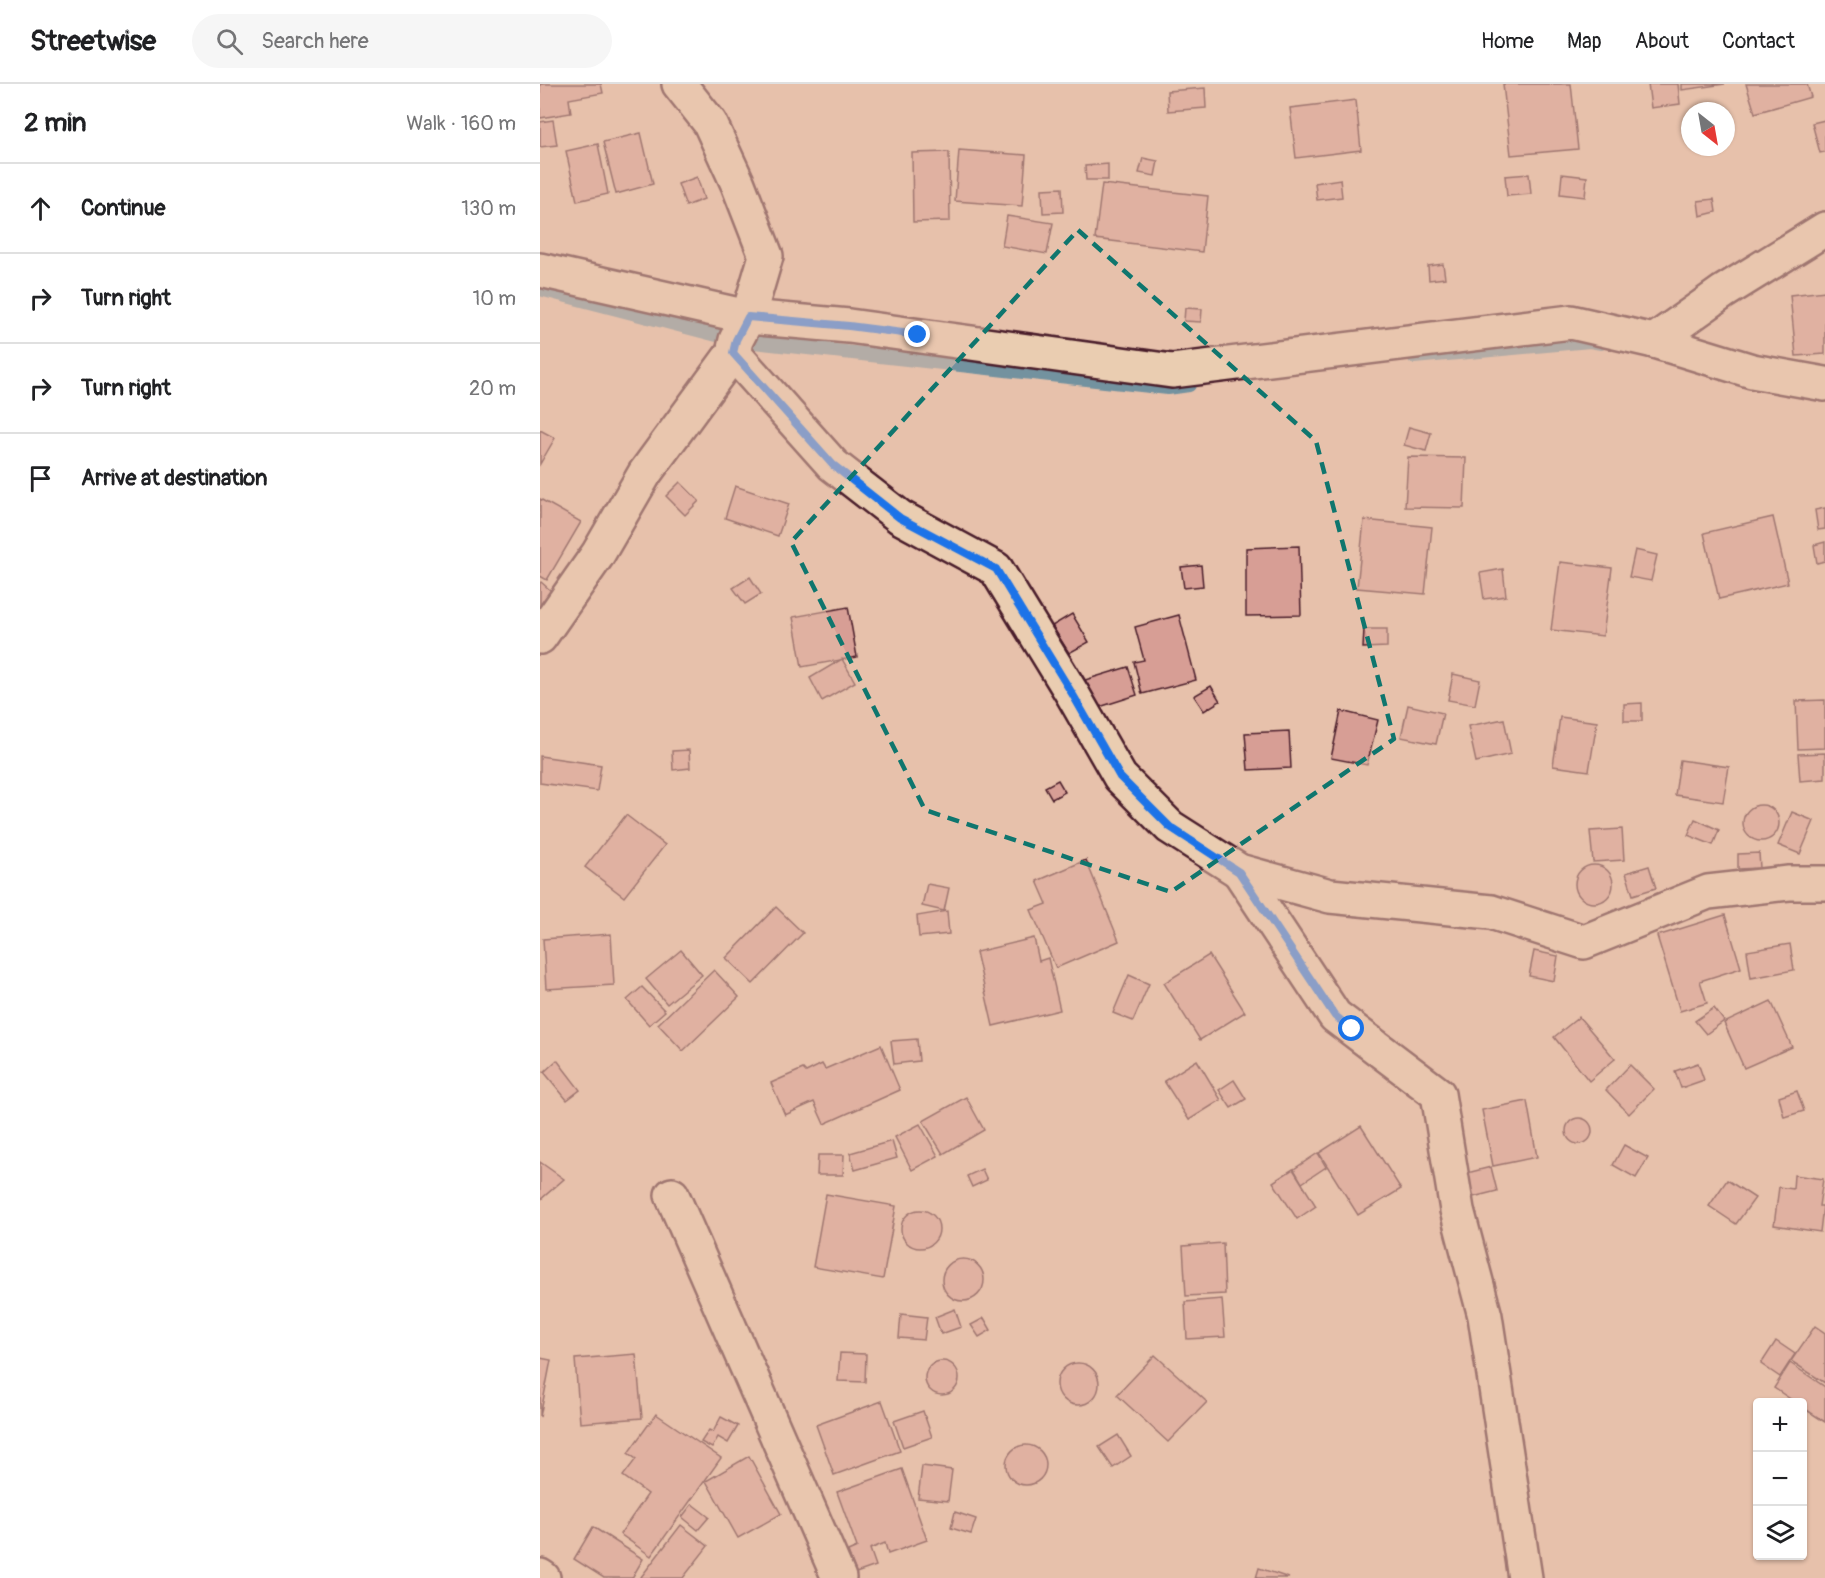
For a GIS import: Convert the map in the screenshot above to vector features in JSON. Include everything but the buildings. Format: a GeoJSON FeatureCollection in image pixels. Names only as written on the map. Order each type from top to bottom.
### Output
{"type":"FeatureCollection","features":[{"type":"Feature","properties":{"kind":"street"},"geometry":{"type":"LineString","coordinates":[[540,637],[598,554],[645,473],[733,353],[736,340],[748,317],[766,256],[738,184],[710,123],[680,84]]}},
{"type":"Feature","properties":{"kind":"street"},"geometry":{"type":"LineString","coordinates":[[1654,341],[1724,292],[1825,229]]}},
{"type":"Feature","properties":{"kind":"street"},"geometry":{"type":"LineString","coordinates":[[540,270],[748,317],[849,326],[1172,371],[1571,322],[1654,341],[1752,371],[1825,384]]}},
{"type":"Feature","properties":{"kind":"street"},"geometry":{"type":"LineString","coordinates":[[733,353],[833,465],[900,518],[996,569],[1120,777],[1170,827],[1239,872],[1330,896],[1491,912],[1584,942],[1708,892],[1789,883],[1825,883]]}},
{"type":"Feature","properties":{"kind":"street"},"geometry":{"type":"LineString","coordinates":[[1239,872],[1335,1016],[1438,1094],[1457,1210],[1485,1316],[1525,1578]]}},
{"type":"Feature","properties":{"kind":"street"},"geometry":{"type":"LineString","coordinates":[[672,1195],[839,1578]]}},
{"type":"Feature","properties":{"kind":"highlighted area"},"geometry":{"type":"Polygon","coordinates":[[[1078,230],[1316,441],[1394,739],[1171,892],[925,810],[791,542],[1078,230]]]}},
{"type":"Feature","properties":{"kind":"waterway"},"geometry":{"type":"LineString","coordinates":[[540,289],[736,340],[1168,388],[1189,385]]}},
{"type":"Feature","properties":{"kind":"waterway"},"geometry":{"type":"LineString","coordinates":[[1414,357],[1590,341],[1601,343]]}},
{"type":"Feature","properties":{"kind":"route"},"geometry":{"type":"LineString","coordinates":[[918,335],[748,317],[736,340],[733,353],[833,465],[900,518],[996,569],[1120,777],[1170,827],[1239,872],[1335,1016],[1352,1029]]}}]}
